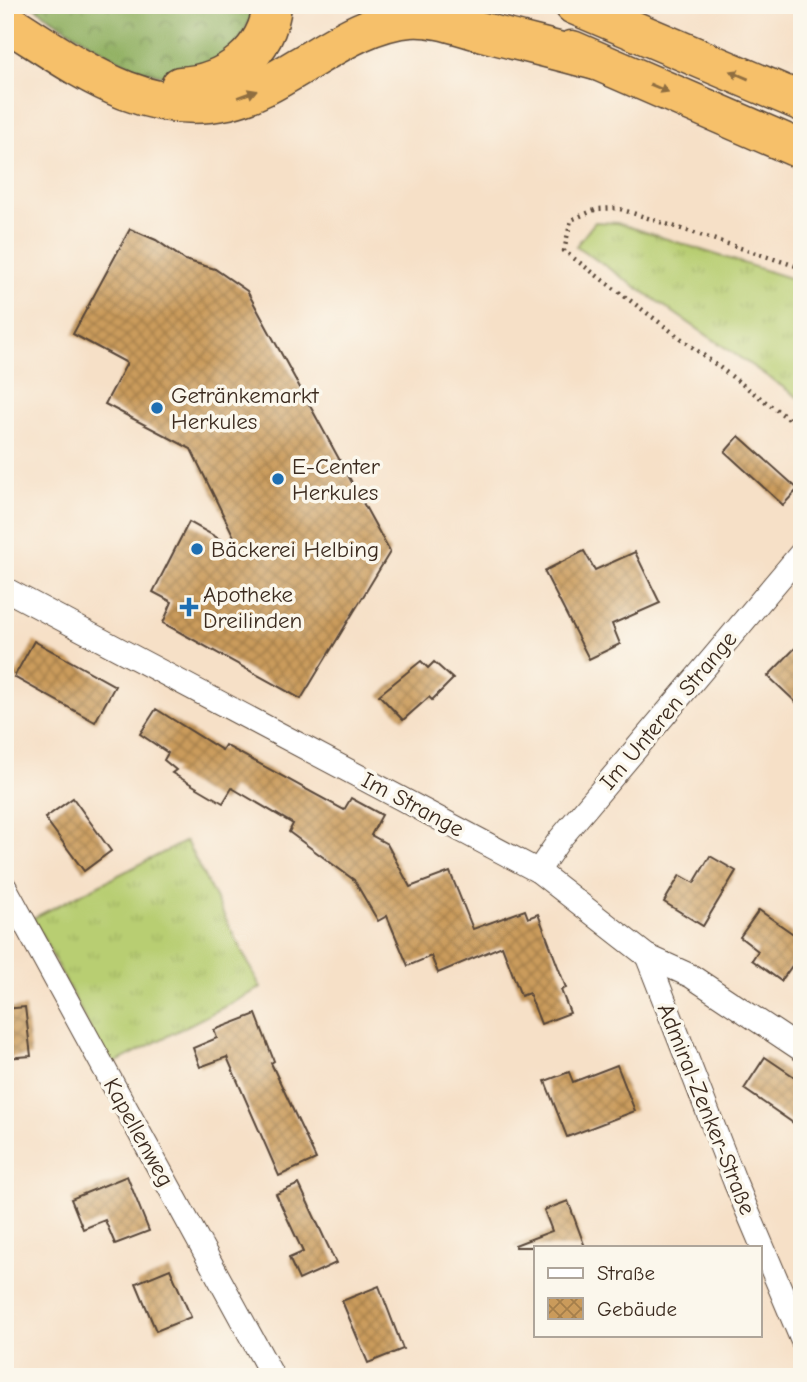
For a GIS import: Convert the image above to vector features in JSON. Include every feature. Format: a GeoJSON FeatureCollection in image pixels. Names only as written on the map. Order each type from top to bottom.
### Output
{"type":"FeatureCollection","features":[{"type":"Feature","properties":{"kind":"highway"},"geometry":{"type":"LineString","coordinates":[[14,5],[113,70],[143,82],[169,87],[196,85],[222,77],[243,63],[271,21],[272,5]]}},
{"type":"Feature","properties":{"kind":"highway"},"geometry":{"type":"LineString","coordinates":[[474,5],[596,61],[802,149]]}},
{"type":"Feature","properties":{"kind":"highway"},"geometry":{"type":"LineString","coordinates":[[574,5],[802,102]]}},
{"type":"Feature","properties":{"kind":"highway"},"geometry":{"type":"LineString","coordinates":[[5,21],[106,83],[168,104],[199,105],[230,100],[264,87],[348,38],[383,23],[412,18],[440,21],[596,61]]}},
{"type":"Feature","properties":{"kind":"street","name":"Im Unteren Strange"},"geometry":{"type":"LineString","coordinates":[[538,871],[560,839],[802,552]]}},
{"type":"Feature","properties":{"kind":"street","name":"Im Strange"},"geometry":{"type":"LineString","coordinates":[[5,589],[538,871],[647,956],[691,976],[802,1050]]}},
{"type":"Feature","properties":{"kind":"street","name":"Kapellenweg"},"geometry":{"type":"LineString","coordinates":[[5,887],[273,1377]]}},
{"type":"Feature","properties":{"kind":"street","name":"Admiral-Zenker-Straße"},"geometry":{"type":"LineString","coordinates":[[647,956],[735,1182],[802,1340]]}},
{"type":"Feature","properties":{"kind":"path"},"geometry":{"type":"LineString","coordinates":[[802,268],[617,208],[597,209],[571,220],[564,251],[802,429]]}},
{"type":"Feature","properties":{"kind":"green space"},"geometry":{"type":"Polygon","coordinates":[[[31,5],[258,5],[233,53],[171,75],[138,69],[119,60],[31,5]]]}},
{"type":"Feature","properties":{"kind":"green space"},"geometry":{"type":"Polygon","coordinates":[[[595,222],[617,223],[802,282],[802,400],[576,246],[595,222]]]}},
{"type":"Feature","properties":{"kind":"green space"},"geometry":{"type":"Polygon","coordinates":[[[186,841],[261,988],[109,1066],[33,918],[186,841]]]}},
{"type":"Feature","properties":{"kind":"building","name":"E-Center Herkules"},"geometry":{"type":"Polygon","coordinates":[[[130,229],[156,240],[185,260],[215,269],[247,291],[390,552],[301,699],[163,623],[172,602],[153,592],[189,522],[241,551],[191,449],[105,404],[127,363],[73,334],[130,229]]]}},
{"type":"Feature","properties":{"kind":"building"},"geometry":{"type":"Polygon","coordinates":[[[739,436],[798,489],[783,505],[725,452],[739,436]]]}},
{"type":"Feature","properties":{"kind":"building"},"geometry":{"type":"Polygon","coordinates":[[[584,551],[595,570],[635,552],[660,603],[612,624],[620,644],[589,659],[544,571],[584,551]]]}},
{"type":"Feature","properties":{"kind":"building"},"geometry":{"type":"Polygon","coordinates":[[[34,641],[115,686],[95,722],[14,677],[34,641]]]}},
{"type":"Feature","properties":{"kind":"building"},"geometry":{"type":"Polygon","coordinates":[[[802,641],[802,708],[768,676],[802,641]]]}},
{"type":"Feature","properties":{"kind":"building"},"geometry":{"type":"Polygon","coordinates":[[[421,661],[428,668],[434,662],[453,679],[432,700],[429,697],[403,720],[379,695],[421,661]]]}},
{"type":"Feature","properties":{"kind":"building"},"geometry":{"type":"Polygon","coordinates":[[[156,709],[222,750],[225,745],[344,810],[351,798],[382,815],[371,835],[387,844],[410,887],[450,872],[473,929],[525,910],[528,918],[538,914],[566,988],[561,990],[570,1013],[541,1024],[529,993],[521,996],[502,946],[438,973],[431,956],[408,966],[387,916],[378,921],[354,880],[289,832],[293,824],[232,788],[223,803],[172,773],[176,770],[164,760],[168,753],[140,734],[156,709]]]}},
{"type":"Feature","properties":{"kind":"building"},"geometry":{"type":"Polygon","coordinates":[[[73,798],[111,851],[84,871],[45,818],[73,798]]]}},
{"type":"Feature","properties":{"kind":"building"},"geometry":{"type":"Polygon","coordinates":[[[710,856],[736,871],[703,926],[664,902],[680,875],[694,883],[710,856]]]}},
{"type":"Feature","properties":{"kind":"building"},"geometry":{"type":"Polygon","coordinates":[[[759,910],[802,940],[802,952],[781,981],[752,960],[758,951],[740,937],[759,910]]]}},
{"type":"Feature","properties":{"kind":"building"},"geometry":{"type":"Polygon","coordinates":[[[25,1007],[31,1056],[5,1058],[5,1009],[25,1007]]]}},
{"type":"Feature","properties":{"kind":"building"},"geometry":{"type":"Polygon","coordinates":[[[256,1014],[274,1061],[271,1063],[316,1159],[279,1176],[227,1057],[200,1067],[193,1048],[217,1038],[214,1030],[256,1014]]]}},
{"type":"Feature","properties":{"kind":"building"},"geometry":{"type":"Polygon","coordinates":[[[765,1057],[802,1082],[802,1129],[744,1089],[765,1057]]]}},
{"type":"Feature","properties":{"kind":"building"},"geometry":{"type":"Polygon","coordinates":[[[617,1065],[635,1111],[567,1137],[545,1081],[569,1072],[573,1082],[617,1065]]]}},
{"type":"Feature","properties":{"kind":"building"},"geometry":{"type":"Polygon","coordinates":[[[127,1176],[149,1231],[115,1244],[105,1220],[83,1229],[71,1199],[127,1176]]]}},
{"type":"Feature","properties":{"kind":"building"},"geometry":{"type":"Polygon","coordinates":[[[299,1184],[336,1263],[299,1280],[289,1258],[303,1252],[276,1194],[299,1184]]]}},
{"type":"Feature","properties":{"kind":"building"},"geometry":{"type":"Polygon","coordinates":[[[568,1201],[585,1246],[515,1247],[552,1231],[544,1210],[568,1201]]]}},
{"type":"Feature","properties":{"kind":"building"},"geometry":{"type":"Polygon","coordinates":[[[170,1269],[191,1317],[156,1331],[136,1283],[170,1269]]]}},
{"type":"Feature","properties":{"kind":"building"},"geometry":{"type":"Polygon","coordinates":[[[379,1286],[403,1349],[368,1363],[342,1301],[379,1286]]]}},
{"type":"Feature","properties":{"kind":"place","name":"Getränkemarkt Herkules"},"geometry":{"type":"Point","coordinates":[157,408]}},
{"type":"Feature","properties":{"kind":"place","name":"E-Center Herkules"},"geometry":{"type":"Point","coordinates":[278,479]}},
{"type":"Feature","properties":{"kind":"place","name":"Bäckerei Helbing"},"geometry":{"type":"Point","coordinates":[197,549]}},
{"type":"Feature","properties":{"kind":"place","name":"Apotheke Dreilinden"},"geometry":{"type":"Point","coordinates":[189,607]}}]}
